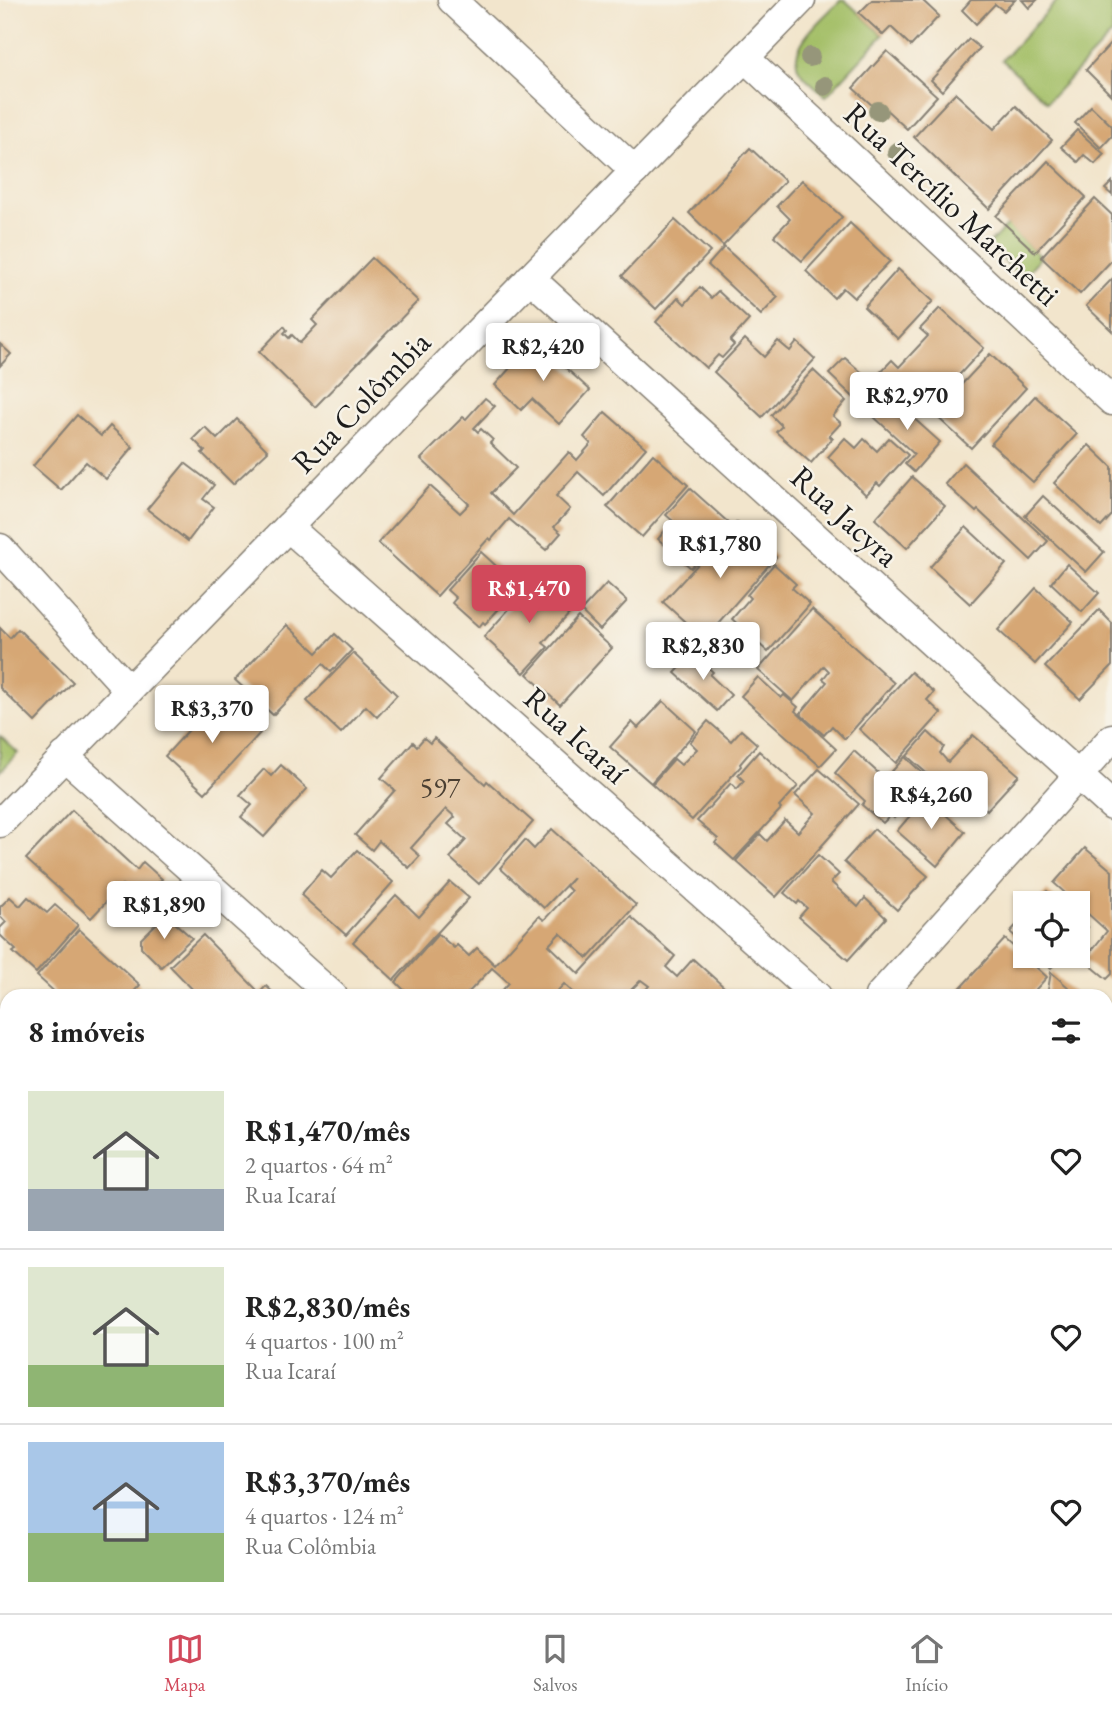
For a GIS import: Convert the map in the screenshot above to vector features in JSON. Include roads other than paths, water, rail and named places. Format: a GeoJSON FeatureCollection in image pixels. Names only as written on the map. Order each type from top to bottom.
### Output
{"type":"FeatureCollection","features":[{"type":"Feature","properties":{"kind":"street"},"geometry":{"type":"LineString","coordinates":[[452,0],[635,171]]}},
{"type":"Feature","properties":{"kind":"street","name":"Rua Colômbia"},"geometry":{"type":"LineString","coordinates":[[0,823],[801,0]]}},
{"type":"Feature","properties":{"kind":"street","name":"Rua Tercílio Marchetti"},"geometry":{"type":"LineString","coordinates":[[744,58],[1112,401]]}},
{"type":"Feature","properties":{"kind":"street","name":"Rua Jacyra"},"geometry":{"type":"LineString","coordinates":[[530,278],[1112,806]]}},
{"type":"Feature","properties":{"kind":"street","name":"Rua Icaraí"},"geometry":{"type":"LineString","coordinates":[[288,527],[809,989]]}},
{"type":"Feature","properties":{"kind":"street"},"geometry":{"type":"LineString","coordinates":[[0,548],[130,690]]}},
{"type":"Feature","properties":{"kind":"street"},"geometry":{"type":"LineString","coordinates":[[886,989],[1112,738]]}},
{"type":"Feature","properties":{"kind":"street"},"geometry":{"type":"LineString","coordinates":[[64,756],[325,989]]}}]}
